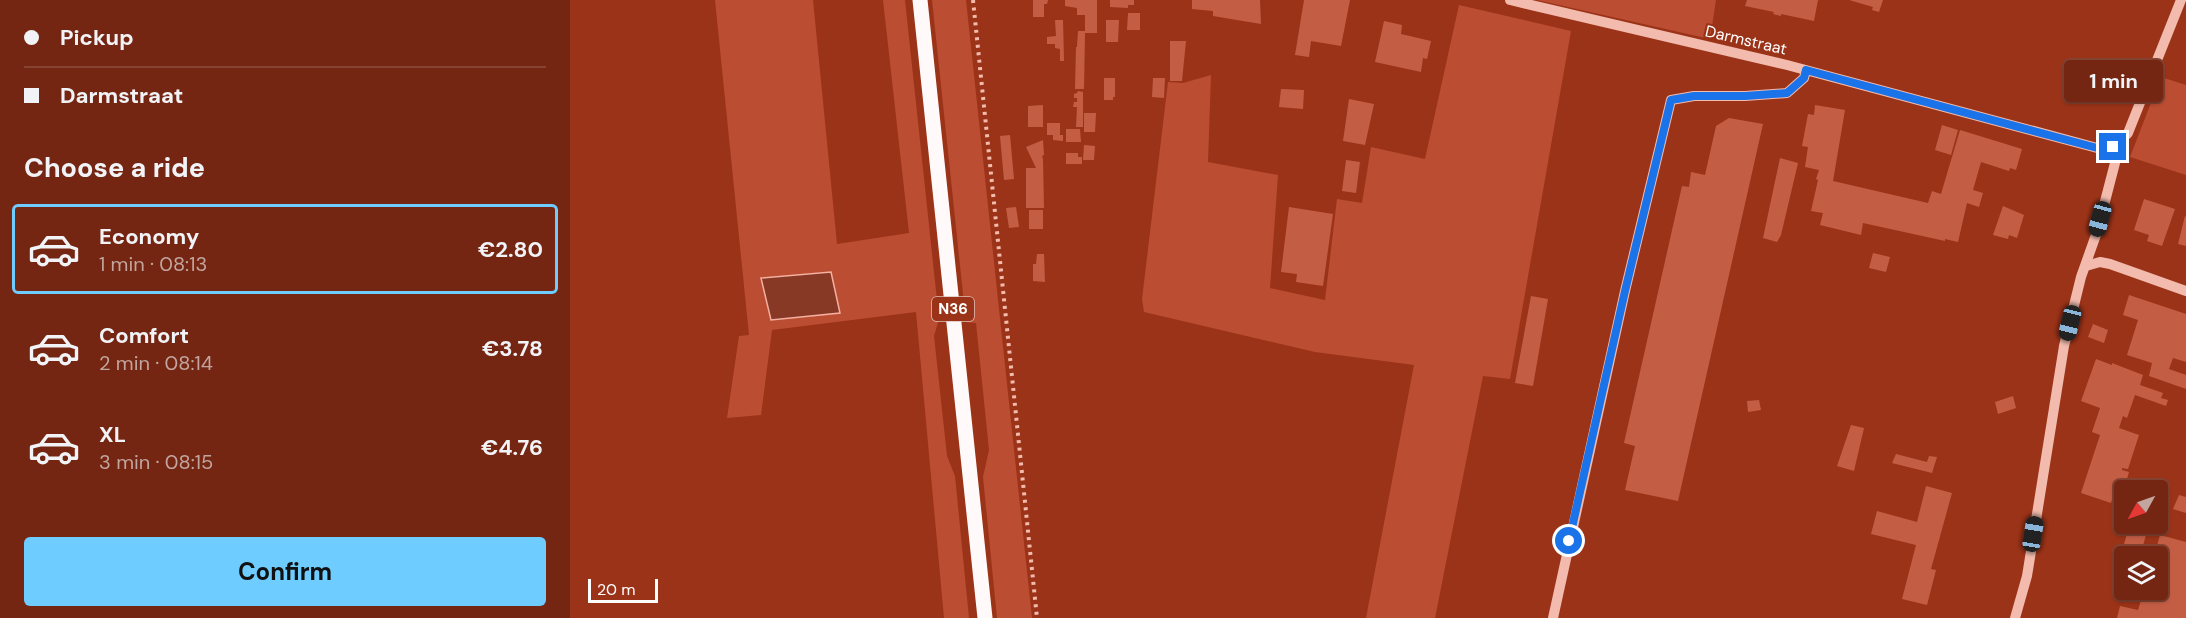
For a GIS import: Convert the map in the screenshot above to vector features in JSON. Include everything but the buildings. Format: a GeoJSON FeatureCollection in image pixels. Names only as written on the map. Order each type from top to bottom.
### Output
{"type":"FeatureCollection","features":[{"type":"Feature","properties":{"kind":"main road","name":"N36"},"geometry":{"type":"LineString","coordinates":[[920,0],[986,618]]}},
{"type":"Feature","properties":{"kind":"street","name":"Darmstraat"},"geometry":{"type":"LineString","coordinates":[[1510,0],[1806,70],[2101,149],[2113,147]]}},
{"type":"Feature","properties":{"kind":"street"},"geometry":{"type":"LineString","coordinates":[[2015,618],[2027,576],[2064,346],[2115,163],[2113,147],[2128,133],[2181,0]]}},
{"type":"Feature","properties":{"kind":"street"},"geometry":{"type":"LineString","coordinates":[[1553,618],[1625,291],[1671,100],[1694,96],[1787,93],[1804,78],[1806,70]]}},
{"type":"Feature","properties":{"kind":"street"},"geometry":{"type":"LineString","coordinates":[[2085,266],[2100,262],[2109,264],[2186,291]]}},
{"type":"Feature","properties":{"kind":"path"},"geometry":{"type":"LineString","coordinates":[[973,0],[1036,618]]}},
{"type":"Feature","properties":{"kind":"shaded area"},"geometry":{"type":"Polygon","coordinates":[[[715,0],[813,0],[837,244],[909,233],[883,0],[905,0],[939,319],[934,336],[947,456],[955,476],[969,618],[944,618],[916,312],[772,330],[761,415],[727,418],[739,336],[749,335],[715,0]]]}},
{"type":"Feature","properties":{"kind":"shaded area"},"geometry":{"type":"Polygon","coordinates":[[[932,0],[966,0],[1032,618],[997,618],[983,477],[989,450],[976,323],[966,322],[932,0]]]}},
{"type":"Feature","properties":{"kind":"shaded area"},"geometry":{"type":"Polygon","coordinates":[[[1537,0],[1716,0],[1710,39],[1537,0]]]}},
{"type":"Feature","properties":{"kind":"shaded area"},"geometry":{"type":"Polygon","coordinates":[[[1459,5],[1571,31],[1510,379],[1483,376],[1435,618],[1366,618],[1414,365],[1315,352],[1144,312],[1142,299],[1168,82],[1183,83],[1211,75],[1208,162],[1278,175],[1270,288],[1325,300],[1337,199],[1362,203],[1371,147],[1425,159],[1459,5]]]}},
{"type":"Feature","properties":{"kind":"shaded area"},"geometry":{"type":"Polygon","coordinates":[[[2161,77],[2186,85],[2186,175],[2130,157],[2161,77]]]}},
{"type":"Feature","properties":{"kind":"shaded area"},"geometry":{"type":"Polygon","coordinates":[[[831,272],[840,313],[771,320],[761,278],[831,272]]]}},
{"type":"Feature","properties":{"kind":"route"},"geometry":{"type":"LineString","coordinates":[[1569,541],[1663,126],[1671,100],[1694,96],[1787,93],[1804,78],[1806,70],[2101,149],[2113,147]]}}]}
